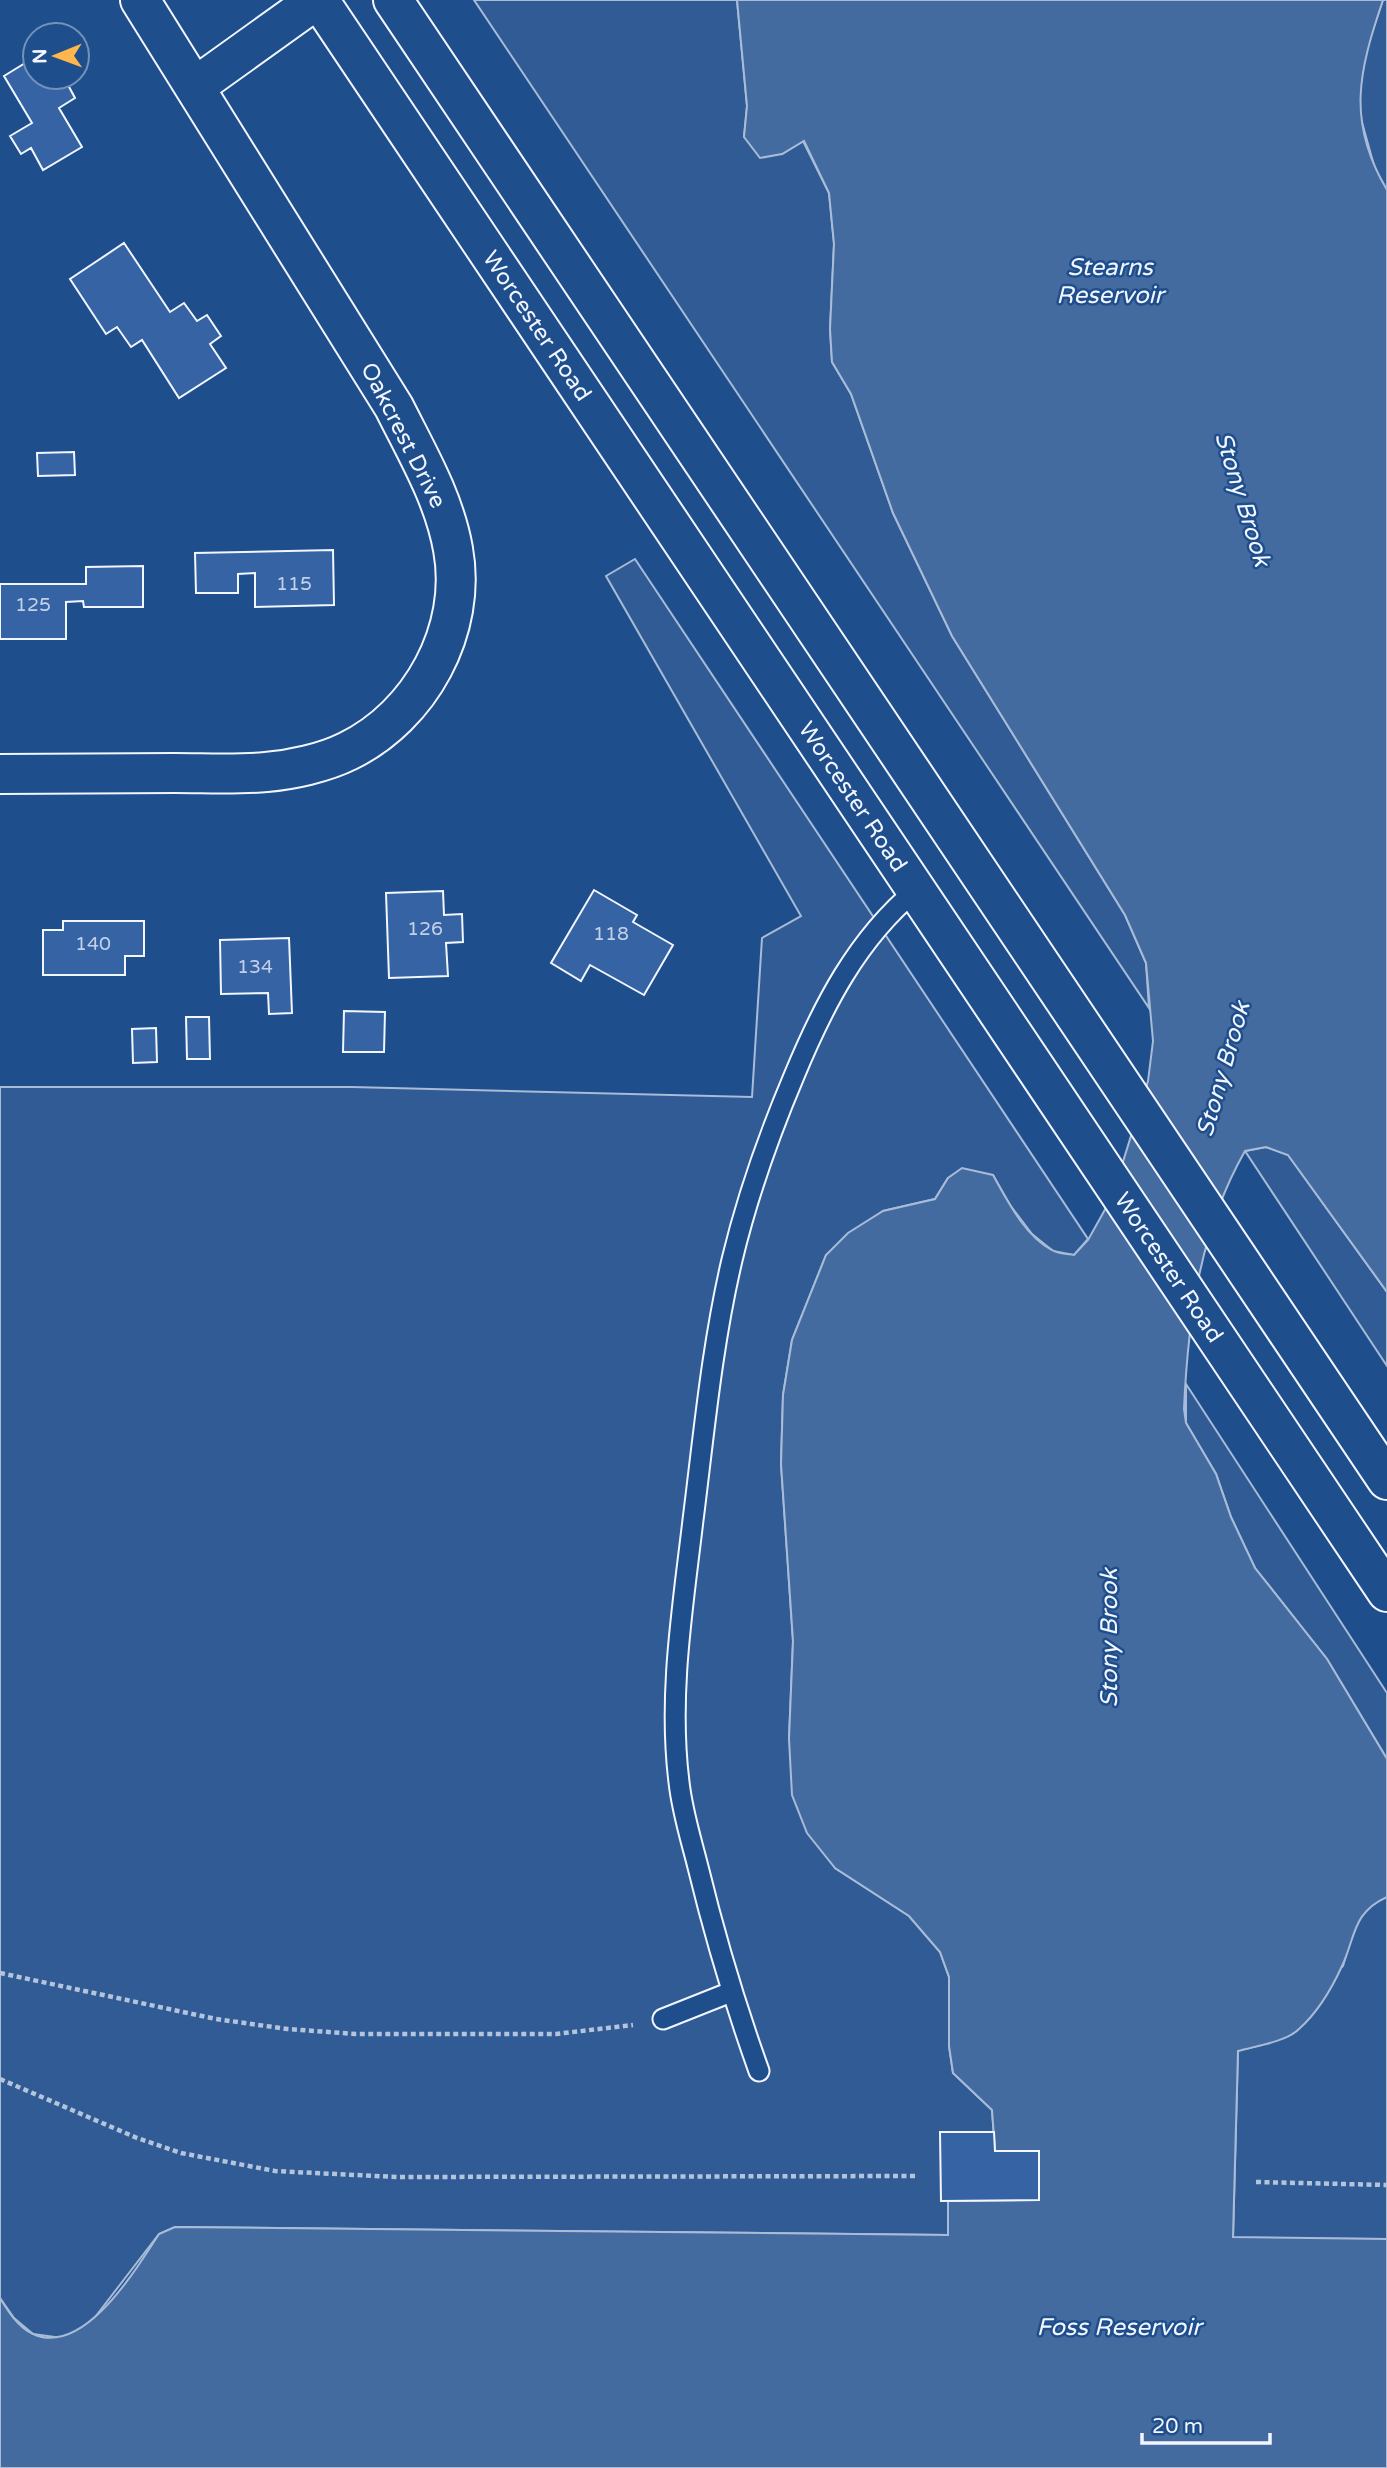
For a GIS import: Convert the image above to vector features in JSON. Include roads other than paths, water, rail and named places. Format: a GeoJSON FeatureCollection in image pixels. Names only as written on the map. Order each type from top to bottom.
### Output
{"type":"FeatureCollection","features":[{"type":"Feature","properties":{"kind":"main road","name":"Oakcrest Drive"},"geometry":{"type":"LineString","coordinates":[[0,774],[267,772],[347,752],[381,730],[411,700],[437,664],[449,626],[456,587],[454,551],[444,512],[426,470],[394,407],[139,0]]}},
{"type":"Feature","properties":{"kind":"main road"},"geometry":{"type":"LineString","coordinates":[[195,86],[317,0]]}},
{"type":"Feature","properties":{"kind":"main road","name":"Worcester Road"},"geometry":{"type":"LineString","coordinates":[[317,0],[1247,1379],[1387,1592]]}},
{"type":"Feature","properties":{"kind":"main road"},"geometry":{"type":"LineString","coordinates":[[393,0],[1387,1480]]}},
{"type":"Feature","properties":{"kind":"lane"},"geometry":{"type":"LineString","coordinates":[[759,2071],[731,1992],[679,1785],[675,1721],[688,1565],[720,1319],[732,1259],[751,1194],[776,1119],[803,1054],[846,969],[889,912],[916,890]]}},
{"type":"Feature","properties":{"kind":"lane"},"geometry":{"type":"LineString","coordinates":[[663,2019],[731,1992]]}},
{"type":"Feature","properties":{"kind":"water","name":"Stearns Reservoir"},"geometry":{"type":"Polygon","coordinates":[[[737,0],[1383,0],[1363,73],[1361,118],[1374,165],[1387,190],[1387,1292],[1288,1155],[1266,1147],[1245,1151],[1217,1212],[1199,1276],[1189,1341],[1184,1409],[1186,1423],[1216,1474],[1231,1517],[1255,1568],[1327,1659],[1387,1759],[1387,1897],[1367,1910],[1361,1918],[1334,1983],[1306,2023],[1286,2037],[1238,2051],[1233,2237],[1387,2239],[1387,2468],[0,2468],[0,2298],[18,2323],[33,2334],[52,2338],[71,2333],[89,2322],[106,2306],[137,2268],[159,2234],[175,2227],[948,2235],[948,2201],[1039,2200],[1039,2151],[995,2151],[992,2110],[953,2073],[949,2046],[949,1977],[940,1952],[909,1916],[835,1868],[807,1833],[792,1795],[789,1739],[793,1641],[781,1464],[783,1395],[792,1340],[826,1255],[848,1233],[883,1211],[935,1199],[948,1178],[962,1168],[993,1175],[1025,1227],[1052,1250],[1074,1255],[1088,1240],[1112,1197],[1148,1081],[1153,1041],[1146,963],[1125,915],[952,636],[893,513],[851,394],[832,362],[830,329],[834,244],[829,193],[804,141],[782,154],[760,158],[744,137],[747,106],[737,0]]]}},
{"type":"Feature","properties":{"kind":"water label","name":"Stony Brook"},"geometry":{"type":"Point","coordinates":[1243,499]}},
{"type":"Feature","properties":{"kind":"water label","name":"Stony Brook"},"geometry":{"type":"Point","coordinates":[1223,1069]}},
{"type":"Feature","properties":{"kind":"water label","name":"Stony Brook"},"geometry":{"type":"Point","coordinates":[1109,1638]}},
{"type":"Feature","properties":{"kind":"water label","name":"Foss Reservoir"},"geometry":{"type":"Point","coordinates":[1119,2327]}}]}
